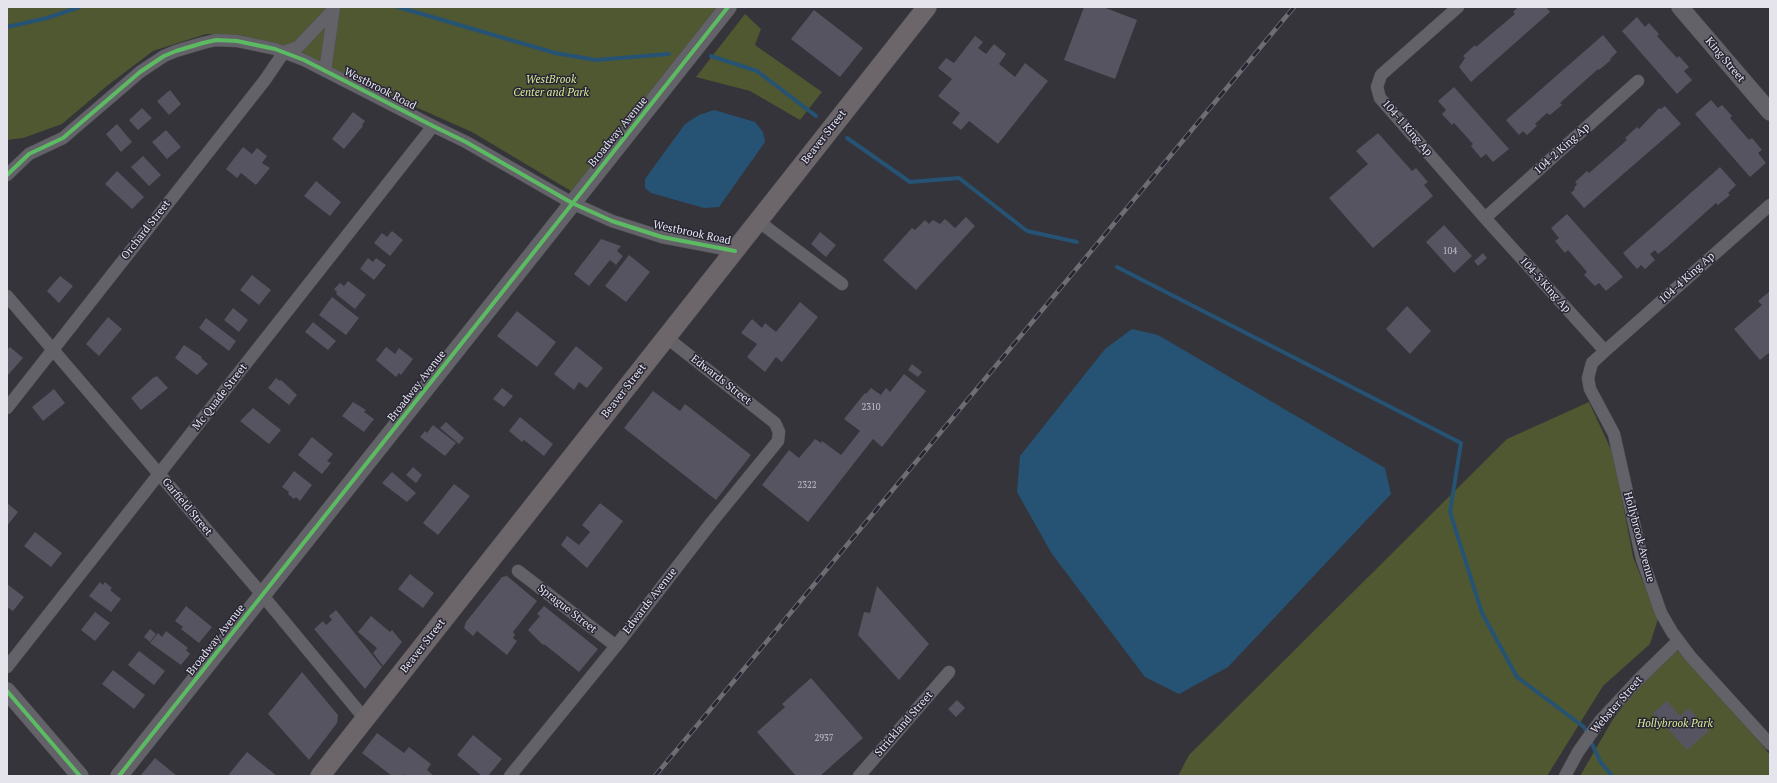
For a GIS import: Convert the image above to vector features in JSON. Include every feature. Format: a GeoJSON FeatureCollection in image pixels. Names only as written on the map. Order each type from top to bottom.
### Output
{"type":"FeatureCollection","features":[{"type":"Feature","properties":{"kind":"main road","name":"Beaver Street"},"geometry":{"type":"LineString","coordinates":[[320,776],[927,7]]}},
{"type":"Feature","properties":{"kind":"street","name":"Broadway Avenue"},"geometry":{"type":"LineString","coordinates":[[120,776],[728,7]]}},
{"type":"Feature","properties":{"kind":"street","name":"104-1 King Ap"},"geometry":{"type":"LineString","coordinates":[[1458,7],[1381,75],[1377,87],[1380,98],[1485,218]]}},
{"type":"Feature","properties":{"kind":"street","name":"King Street"},"geometry":{"type":"LineString","coordinates":[[1680,7],[1770,112]]}},
{"type":"Feature","properties":{"kind":"street"},"geometry":{"type":"LineString","coordinates":[[284,52],[298,47],[334,8]]}},
{"type":"Feature","properties":{"kind":"street"},"geometry":{"type":"LineString","coordinates":[[325,71],[334,8]]}},
{"type":"Feature","properties":{"kind":"street","name":"Westbrook Road"},"geometry":{"type":"LineString","coordinates":[[7,175],[29,154],[63,138],[152,63],[176,51],[216,40],[237,41],[284,52],[304,60],[466,142],[572,203],[612,221],[662,237],[735,251]]}},
{"type":"Feature","properties":{"kind":"street","name":"Orchard Street"},"geometry":{"type":"LineString","coordinates":[[7,408],[265,80],[284,52]]}},
{"type":"Feature","properties":{"kind":"street","name":"104-2 King Ap"},"geometry":{"type":"LineString","coordinates":[[1485,218],[1638,81]]}},
{"type":"Feature","properties":{"kind":"street","name":"Mc Quade Street"},"geometry":{"type":"LineString","coordinates":[[7,667],[432,126]]}},
{"type":"Feature","properties":{"kind":"street","name":"104-4 King Ap"},"geometry":{"type":"LineString","coordinates":[[1605,351],[1770,205]]}},
{"type":"Feature","properties":{"kind":"street","name":"104-3 King Ap"},"geometry":{"type":"LineString","coordinates":[[1485,218],[1605,351]]}},
{"type":"Feature","properties":{"kind":"street"},"geometry":{"type":"LineString","coordinates":[[758,221],[842,284]]}},
{"type":"Feature","properties":{"kind":"street","name":"Garfield Street"},"geometry":{"type":"LineString","coordinates":[[7,296],[365,719]]}},
{"type":"Feature","properties":{"kind":"street","name":"Edwards Street"},"geometry":{"type":"LineString","coordinates":[[666,337],[775,423]]}},
{"type":"Feature","properties":{"kind":"street","name":"Hollybrook Avenue"},"geometry":{"type":"LineString","coordinates":[[1605,351],[1592,364],[1588,378],[1590,389],[1614,434],[1642,559],[1661,613],[1678,641],[1770,744]]}},
{"type":"Feature","properties":{"kind":"street","name":"Edwards Avenue"},"geometry":{"type":"LineString","coordinates":[[510,776],[616,646],[711,523],[778,441],[779,432],[775,423]]}},
{"type":"Feature","properties":{"kind":"street","name":"Sprague Street"},"geometry":{"type":"LineString","coordinates":[[518,571],[616,646]]}},
{"type":"Feature","properties":{"kind":"street","name":"Webster Street"},"geometry":{"type":"LineString","coordinates":[[1565,776],[1578,752],[1600,721],[1639,679],[1678,641]]}},
{"type":"Feature","properties":{"kind":"street","name":"Strickland Street"},"geometry":{"type":"LineString","coordinates":[[859,776],[949,672]]}},
{"type":"Feature","properties":{"kind":"street"},"geometry":{"type":"LineString","coordinates":[[7,691],[80,776]]}},
{"type":"Feature","properties":{"kind":"green space","name":"WestBrook Center and Park"},"geometry":{"type":"Polygon","coordinates":[[[7,7],[719,7],[571,191],[472,132],[357,81],[241,36],[206,34],[153,51],[108,85],[62,124],[23,138],[7,140],[7,7]]]}},
{"type":"Feature","properties":{"kind":"green space"},"geometry":{"type":"Polygon","coordinates":[[[745,14],[761,29],[755,45],[822,92],[800,120],[750,91],[696,77],[745,14]]]}},
{"type":"Feature","properties":{"kind":"green space"},"geometry":{"type":"Polygon","coordinates":[[[1589,402],[1614,456],[1633,557],[1658,619],[1650,644],[1603,686],[1547,776],[1178,776],[1189,755],[1507,439],[1589,402]]]}},
{"type":"Feature","properties":{"kind":"green space","name":"Hollybrook Park"},"geometry":{"type":"Polygon","coordinates":[[[1676,649],[1736,713],[1770,755],[1770,776],[1580,776],[1613,719],[1633,693],[1676,649]]]}},
{"type":"Feature","properties":{"kind":"water"},"geometry":{"type":"Polygon","coordinates":[[[714,110],[755,122],[763,132],[765,142],[719,207],[704,208],[651,193],[645,188],[645,179],[685,124],[699,115],[714,110]]]}},
{"type":"Feature","properties":{"kind":"water"},"geometry":{"type":"Polygon","coordinates":[[[1132,329],[1158,335],[1385,468],[1391,494],[1228,667],[1179,694],[1145,677],[1052,554],[1017,492],[1020,456],[1105,349],[1132,329]]]}},
{"type":"Feature","properties":{"kind":"building"},"geometry":{"type":"Polygon","coordinates":[[[1084,7],[1103,7],[1137,20],[1115,79],[1064,60],[1084,7]]]}},
{"type":"Feature","properties":{"kind":"building"},"geometry":{"type":"Polygon","coordinates":[[[1518,7],[1546,7],[1550,12],[1471,82],[1459,67],[1465,58],[1463,56],[1515,14],[1513,12],[1518,7]]]}},
{"type":"Feature","properties":{"kind":"building"},"geometry":{"type":"Polygon","coordinates":[[[814,10],[863,48],[840,77],[791,39],[814,10]]]}},
{"type":"Feature","properties":{"kind":"building"},"geometry":{"type":"Polygon","coordinates":[[[1637,17],[1645,27],[1649,23],[1659,34],[1657,36],[1677,58],[1679,56],[1689,67],[1684,71],[1692,80],[1677,94],[1622,31],[1637,17]]]}},
{"type":"Feature","properties":{"kind":"building"},"geometry":{"type":"Polygon","coordinates":[[[1603,35],[1617,52],[1610,59],[1611,60],[1599,70],[1598,69],[1560,103],[1562,105],[1550,115],[1547,113],[1535,124],[1537,126],[1527,135],[1523,131],[1519,135],[1506,120],[1603,35]]]}},
{"type":"Feature","properties":{"kind":"building"},"geometry":{"type":"Polygon","coordinates":[[[975,36],[983,42],[978,48],[986,54],[994,44],[1006,54],[999,64],[1015,77],[1025,63],[1048,81],[998,144],[969,121],[961,130],[952,123],[960,113],[938,96],[952,79],[938,68],[946,58],[954,63],[975,36]]]}},
{"type":"Feature","properties":{"kind":"building"},"geometry":{"type":"Polygon","coordinates":[[[1454,87],[1509,149],[1493,162],[1486,154],[1481,158],[1471,146],[1473,144],[1454,123],[1452,125],[1442,114],[1446,110],[1438,101],[1454,87]]]}},
{"type":"Feature","properties":{"kind":"building"},"geometry":{"type":"Polygon","coordinates":[[[170,90],[181,104],[169,115],[157,101],[170,90]]]}},
{"type":"Feature","properties":{"kind":"building"},"geometry":{"type":"Polygon","coordinates":[[[1711,100],[1718,108],[1722,105],[1732,116],[1730,118],[1749,140],[1752,138],[1762,150],[1758,153],[1766,163],[1750,177],[1695,114],[1711,100]]]}},
{"type":"Feature","properties":{"kind":"building"},"geometry":{"type":"Polygon","coordinates":[[[1665,106],[1681,124],[1584,208],[1571,193],[1577,184],[1575,182],[1587,171],[1589,173],[1627,140],[1625,138],[1637,127],[1639,129],[1659,108],[1661,109],[1665,106]]]}},
{"type":"Feature","properties":{"kind":"building"},"geometry":{"type":"Polygon","coordinates":[[[142,108],[152,118],[138,130],[129,120],[142,108]]]}},
{"type":"Feature","properties":{"kind":"building"},"geometry":{"type":"Polygon","coordinates":[[[353,112],[365,121],[362,125],[363,126],[344,149],[332,139],[353,112]]]}},
{"type":"Feature","properties":{"kind":"building"},"geometry":{"type":"Polygon","coordinates":[[[117,124],[132,142],[121,152],[106,134],[117,124]]]}},
{"type":"Feature","properties":{"kind":"building"},"geometry":{"type":"Polygon","coordinates":[[[166,130],[181,147],[167,159],[152,142],[166,130]]]}},
{"type":"Feature","properties":{"kind":"building"},"geometry":{"type":"Polygon","coordinates":[[[1378,133],[1412,171],[1416,168],[1428,182],[1424,185],[1433,196],[1373,248],[1329,198],[1368,164],[1356,151],[1378,133]]]}},
{"type":"Feature","properties":{"kind":"building"},"geometry":{"type":"Polygon","coordinates":[[[243,147],[252,154],[257,148],[267,156],[262,163],[270,168],[256,185],[241,173],[237,178],[226,169],[243,147]]]}},
{"type":"Feature","properties":{"kind":"building"},"geometry":{"type":"Polygon","coordinates":[[[143,156],[161,175],[149,186],[131,167],[143,156]]]}},
{"type":"Feature","properties":{"kind":"building"},"geometry":{"type":"Polygon","coordinates":[[[1720,167],[1736,185],[1728,193],[1730,195],[1718,205],[1716,203],[1658,254],[1655,250],[1650,254],[1655,260],[1645,269],[1641,265],[1637,269],[1623,253],[1720,167]]]}},
{"type":"Feature","properties":{"kind":"building"},"geometry":{"type":"Polygon","coordinates":[[[117,171],[144,197],[132,209],[105,184],[117,171]]]}},
{"type":"Feature","properties":{"kind":"building"},"geometry":{"type":"Polygon","coordinates":[[[316,181],[341,202],[330,216],[304,196],[316,181]]]}},
{"type":"Feature","properties":{"kind":"building"},"geometry":{"type":"Polygon","coordinates":[[[1567,214],[1623,277],[1606,291],[1599,283],[1595,286],[1584,275],[1587,272],[1568,250],[1565,253],[1555,241],[1559,238],[1551,228],[1567,214]]]}},
{"type":"Feature","properties":{"kind":"building"},"geometry":{"type":"Polygon","coordinates":[[[966,217],[975,226],[916,290],[883,260],[912,228],[915,230],[925,220],[929,224],[933,220],[940,224],[945,219],[955,228],[966,217]]]}},
{"type":"Feature","properties":{"kind":"building"},"geometry":{"type":"Polygon","coordinates":[[[1444,225],[1472,256],[1454,273],[1426,242],[1444,225]]]}},
{"type":"Feature","properties":{"kind":"building"},"geometry":{"type":"Polygon","coordinates":[[[392,231],[403,240],[390,256],[374,243],[382,233],[387,237],[392,231]]]}},
{"type":"Feature","properties":{"kind":"building"},"geometry":{"type":"Polygon","coordinates":[[[820,232],[836,245],[826,257],[811,244],[820,232]]]}},
{"type":"Feature","properties":{"kind":"building"},"geometry":{"type":"Polygon","coordinates":[[[601,239],[621,246],[617,251],[623,256],[616,265],[610,260],[589,286],[574,274],[601,239]]]}},
{"type":"Feature","properties":{"kind":"building"},"geometry":{"type":"Polygon","coordinates":[[[1483,253],[1487,258],[1478,266],[1474,261],[1483,253]]]}},
{"type":"Feature","properties":{"kind":"building"},"geometry":{"type":"Polygon","coordinates":[[[629,255],[650,272],[626,302],[605,286],[629,255]]]}},
{"type":"Feature","properties":{"kind":"building"},"geometry":{"type":"Polygon","coordinates":[[[368,258],[373,262],[376,258],[386,265],[374,280],[360,269],[368,258]]]}},
{"type":"Feature","properties":{"kind":"building"},"geometry":{"type":"Polygon","coordinates":[[[252,275],[271,290],[259,305],[240,290],[252,275]]]}},
{"type":"Feature","properties":{"kind":"building"},"geometry":{"type":"Polygon","coordinates":[[[60,276],[73,286],[59,303],[47,291],[60,276]]]}},
{"type":"Feature","properties":{"kind":"building"},"geometry":{"type":"Polygon","coordinates":[[[348,281],[366,295],[355,309],[336,294],[337,292],[334,289],[340,283],[344,286],[348,281]]]}},
{"type":"Feature","properties":{"kind":"building"},"geometry":{"type":"Polygon","coordinates":[[[1770,291],[1770,352],[1760,360],[1734,329],[1762,305],[1758,301],[1770,291]]]}},
{"type":"Feature","properties":{"kind":"building"},"geometry":{"type":"Polygon","coordinates":[[[332,297],[359,318],[346,335],[319,315],[332,297]]]}},
{"type":"Feature","properties":{"kind":"building"},"geometry":{"type":"Polygon","coordinates":[[[800,302],[818,317],[782,362],[776,357],[765,372],[747,357],[757,344],[741,333],[752,319],[762,328],[765,323],[776,332],[800,302]]]}},
{"type":"Feature","properties":{"kind":"building"},"geometry":{"type":"Polygon","coordinates":[[[1407,306],[1431,331],[1410,354],[1386,329],[1407,306]]]}},
{"type":"Feature","properties":{"kind":"building"},"geometry":{"type":"Polygon","coordinates":[[[233,308],[248,320],[239,332],[224,320],[233,308]]]}},
{"type":"Feature","properties":{"kind":"building"},"geometry":{"type":"Polygon","coordinates":[[[517,311],[556,342],[537,367],[497,336],[517,311]]]}},
{"type":"Feature","properties":{"kind":"building"},"geometry":{"type":"Polygon","coordinates":[[[108,317],[122,329],[99,356],[86,344],[108,317]]]}},
{"type":"Feature","properties":{"kind":"building"},"geometry":{"type":"Polygon","coordinates":[[[206,318],[236,341],[229,351],[199,328],[206,318]]]}},
{"type":"Feature","properties":{"kind":"building"},"geometry":{"type":"Polygon","coordinates":[[[313,322],[336,341],[328,350],[305,332],[313,322]]]}},
{"type":"Feature","properties":{"kind":"building"},"geometry":{"type":"Polygon","coordinates":[[[184,345],[202,357],[201,358],[208,364],[197,375],[175,358],[184,345]]]}},
{"type":"Feature","properties":{"kind":"building"},"geometry":{"type":"Polygon","coordinates":[[[576,346],[603,368],[587,388],[579,382],[574,390],[554,374],[576,346]]]}},
{"type":"Feature","properties":{"kind":"building"},"geometry":{"type":"Polygon","coordinates":[[[10,347],[23,358],[8,375],[7,350],[10,347]]]}},
{"type":"Feature","properties":{"kind":"building"},"geometry":{"type":"Polygon","coordinates":[[[386,347],[395,354],[399,348],[413,359],[401,375],[399,373],[396,377],[376,360],[386,347]]]}},
{"type":"Feature","properties":{"kind":"building"},"geometry":{"type":"Polygon","coordinates":[[[912,364],[922,372],[918,377],[908,370],[912,364]]]}},
{"type":"Feature","properties":{"kind":"building"},"geometry":{"type":"Polygon","coordinates":[[[904,374],[926,391],[882,447],[873,439],[808,522],[762,485],[789,450],[799,458],[815,439],[821,443],[822,441],[841,455],[860,431],[844,419],[865,393],[866,394],[871,388],[881,395],[886,388],[890,392],[904,374]]]}},
{"type":"Feature","properties":{"kind":"building"},"geometry":{"type":"Polygon","coordinates":[[[157,376],[168,388],[141,410],[131,398],[157,376]]]}},
{"type":"Feature","properties":{"kind":"building"},"geometry":{"type":"Polygon","coordinates":[[[276,378],[280,381],[281,380],[297,395],[289,405],[268,388],[276,378]]]}},
{"type":"Feature","properties":{"kind":"building"},"geometry":{"type":"Polygon","coordinates":[[[502,388],[513,396],[504,407],[493,399],[502,388]]]}},
{"type":"Feature","properties":{"kind":"building"},"geometry":{"type":"Polygon","coordinates":[[[54,389],[65,403],[43,421],[32,407],[54,389]]]}},
{"type":"Feature","properties":{"kind":"building"},"geometry":{"type":"Polygon","coordinates":[[[653,391],[680,411],[685,404],[751,455],[716,500],[624,428],[653,391]]]}},
{"type":"Feature","properties":{"kind":"building"},"geometry":{"type":"Polygon","coordinates":[[[353,402],[366,410],[364,412],[374,419],[364,432],[342,416],[353,402]]]}},
{"type":"Feature","properties":{"kind":"building"},"geometry":{"type":"Polygon","coordinates":[[[253,408],[281,430],[269,444],[240,421],[253,408]]]}},
{"type":"Feature","properties":{"kind":"building"},"geometry":{"type":"Polygon","coordinates":[[[520,417],[553,444],[544,456],[524,440],[522,442],[509,431],[520,417]]]}},
{"type":"Feature","properties":{"kind":"building"},"geometry":{"type":"Polygon","coordinates":[[[446,422],[464,438],[459,444],[440,428],[446,422]]]}},
{"type":"Feature","properties":{"kind":"building"},"geometry":{"type":"Polygon","coordinates":[[[433,425],[456,443],[445,456],[420,437],[425,431],[427,433],[433,425]]]}},
{"type":"Feature","properties":{"kind":"building"},"geometry":{"type":"Polygon","coordinates":[[[312,437],[333,454],[327,461],[331,463],[322,474],[298,455],[312,437]]]}},
{"type":"Feature","properties":{"kind":"building"},"geometry":{"type":"Polygon","coordinates":[[[413,467],[422,475],[416,483],[406,475],[413,467]]]}},
{"type":"Feature","properties":{"kind":"building"},"geometry":{"type":"Polygon","coordinates":[[[294,471],[312,485],[300,501],[296,497],[294,499],[288,494],[289,492],[282,487],[294,471]]]}},
{"type":"Feature","properties":{"kind":"building"},"geometry":{"type":"Polygon","coordinates":[[[392,472],[416,493],[407,502],[382,483],[392,472]]]}},
{"type":"Feature","properties":{"kind":"building"},"geometry":{"type":"Polygon","coordinates":[[[454,484],[470,496],[438,535],[423,523],[454,484]]]}},
{"type":"Feature","properties":{"kind":"building"},"geometry":{"type":"Polygon","coordinates":[[[7,503],[18,512],[7,526],[7,503]]]}},
{"type":"Feature","properties":{"kind":"building"},"geometry":{"type":"Polygon","coordinates":[[[600,503],[623,521],[587,568],[561,545],[567,536],[579,545],[590,532],[582,525],[600,503]]]}},
{"type":"Feature","properties":{"kind":"building"},"geometry":{"type":"Polygon","coordinates":[[[35,532],[62,553],[51,567],[24,546],[35,532]]]}},
{"type":"Feature","properties":{"kind":"building"},"geometry":{"type":"Polygon","coordinates":[[[410,574],[434,593],[423,608],[398,589],[410,574]]]}},
{"type":"Feature","properties":{"kind":"building"},"geometry":{"type":"Polygon","coordinates":[[[507,576],[537,601],[513,632],[515,635],[513,638],[517,641],[507,655],[477,631],[473,636],[464,628],[466,622],[502,577],[507,576]]]}},
{"type":"Feature","properties":{"kind":"building"},"geometry":{"type":"Polygon","coordinates":[[[100,582],[103,585],[105,582],[112,588],[110,590],[121,599],[111,612],[89,596],[100,582]]]}},
{"type":"Feature","properties":{"kind":"building"},"geometry":{"type":"Polygon","coordinates":[[[7,584],[24,597],[13,611],[7,607],[7,584]]]}},
{"type":"Feature","properties":{"kind":"building"},"geometry":{"type":"Polygon","coordinates":[[[877,586],[929,644],[899,680],[858,635],[864,612],[870,613],[877,586]]]}},
{"type":"Feature","properties":{"kind":"building"},"geometry":{"type":"Polygon","coordinates":[[[186,606],[212,627],[199,643],[181,629],[183,627],[175,621],[186,606]]]}},
{"type":"Feature","properties":{"kind":"building"},"geometry":{"type":"Polygon","coordinates":[[[544,606],[598,649],[579,672],[544,644],[543,645],[528,630],[540,616],[537,614],[544,606]]]}},
{"type":"Feature","properties":{"kind":"building"},"geometry":{"type":"Polygon","coordinates":[[[336,610],[382,667],[365,689],[314,629],[323,621],[326,625],[332,620],[329,616],[336,610]]]}},
{"type":"Feature","properties":{"kind":"building"},"geometry":{"type":"Polygon","coordinates":[[[95,612],[110,623],[95,641],[81,630],[95,612]]]}},
{"type":"Feature","properties":{"kind":"building"},"geometry":{"type":"Polygon","coordinates":[[[371,616],[390,632],[392,630],[402,642],[383,666],[373,653],[377,648],[358,632],[371,616]]]}},
{"type":"Feature","properties":{"kind":"building"},"geometry":{"type":"Polygon","coordinates":[[[150,629],[156,634],[150,642],[144,637],[150,629]]]}},
{"type":"Feature","properties":{"kind":"building"},"geometry":{"type":"Polygon","coordinates":[[[166,631],[188,648],[186,650],[190,654],[181,665],[150,643],[158,633],[162,637],[166,631]]]}},
{"type":"Feature","properties":{"kind":"building"},"geometry":{"type":"Polygon","coordinates":[[[139,651],[165,671],[154,685],[128,665],[139,651]]]}},
{"type":"Feature","properties":{"kind":"building"},"geometry":{"type":"Polygon","coordinates":[[[113,670],[145,695],[134,709],[102,684],[113,670]]]}},
{"type":"Feature","properties":{"kind":"building"},"geometry":{"type":"Polygon","coordinates":[[[302,672],[338,715],[337,723],[309,760],[268,714],[302,672]]]}},
{"type":"Feature","properties":{"kind":"building"},"geometry":{"type":"Polygon","coordinates":[[[811,678],[863,738],[820,776],[796,776],[757,732],[785,707],[782,704],[811,678]]]}},
{"type":"Feature","properties":{"kind":"building"},"geometry":{"type":"Polygon","coordinates":[[[957,700],[965,708],[956,717],[948,709],[957,700]]]}},
{"type":"Feature","properties":{"kind":"building"},"geometry":{"type":"Polygon","coordinates":[[[1667,701],[1680,716],[1689,708],[1709,731],[1687,750],[1653,713],[1667,701]]]}},
{"type":"Feature","properties":{"kind":"building"},"geometry":{"type":"Polygon","coordinates":[[[377,733],[404,753],[409,747],[431,764],[427,770],[434,776],[406,776],[403,774],[402,776],[392,776],[362,753],[377,733]]]}},
{"type":"Feature","properties":{"kind":"building"},"geometry":{"type":"Polygon","coordinates":[[[473,735],[502,759],[488,776],[482,776],[457,755],[473,735]]]}},
{"type":"Feature","properties":{"kind":"building"},"geometry":{"type":"Polygon","coordinates":[[[247,752],[277,776],[231,776],[229,774],[247,752]]]}},
{"type":"Feature","properties":{"kind":"building"},"geometry":{"type":"Polygon","coordinates":[[[155,758],[177,776],[140,776],[155,758]]]}},
{"type":"Feature","properties":{"kind":"waterway"},"geometry":{"type":"LineString","coordinates":[[7,27],[47,18],[80,7]]}},
{"type":"Feature","properties":{"kind":"waterway"},"geometry":{"type":"LineString","coordinates":[[398,7],[555,53],[596,60],[669,54]]}},
{"type":"Feature","properties":{"kind":"waterway"},"geometry":{"type":"LineString","coordinates":[[711,56],[757,71],[816,116]]}},
{"type":"Feature","properties":{"kind":"waterway"},"geometry":{"type":"LineString","coordinates":[[847,138],[910,182],[959,178],[1027,231],[1077,242]]}},
{"type":"Feature","properties":{"kind":"waterway"},"geometry":{"type":"LineString","coordinates":[[1117,267],[1461,443],[1450,512],[1482,613],[1517,677],[1584,727],[1600,761],[1612,776]]}},
{"type":"Feature","properties":{"kind":"railway"},"geometry":{"type":"LineString","coordinates":[[655,776],[1294,7]]}},
{"type":"Feature","properties":{"kind":"cycle path"},"geometry":{"type":"LineString","coordinates":[[119,776],[728,7]]}},
{"type":"Feature","properties":{"kind":"cycle path"},"geometry":{"type":"LineString","coordinates":[[7,175],[29,154],[63,138],[140,72],[164,56],[176,51],[216,40],[237,41],[275,49],[304,60],[466,142],[572,203],[612,221],[662,237],[735,251]]}},
{"type":"Feature","properties":{"kind":"cycle path"},"geometry":{"type":"LineString","coordinates":[[7,691],[80,776]]}}]}
